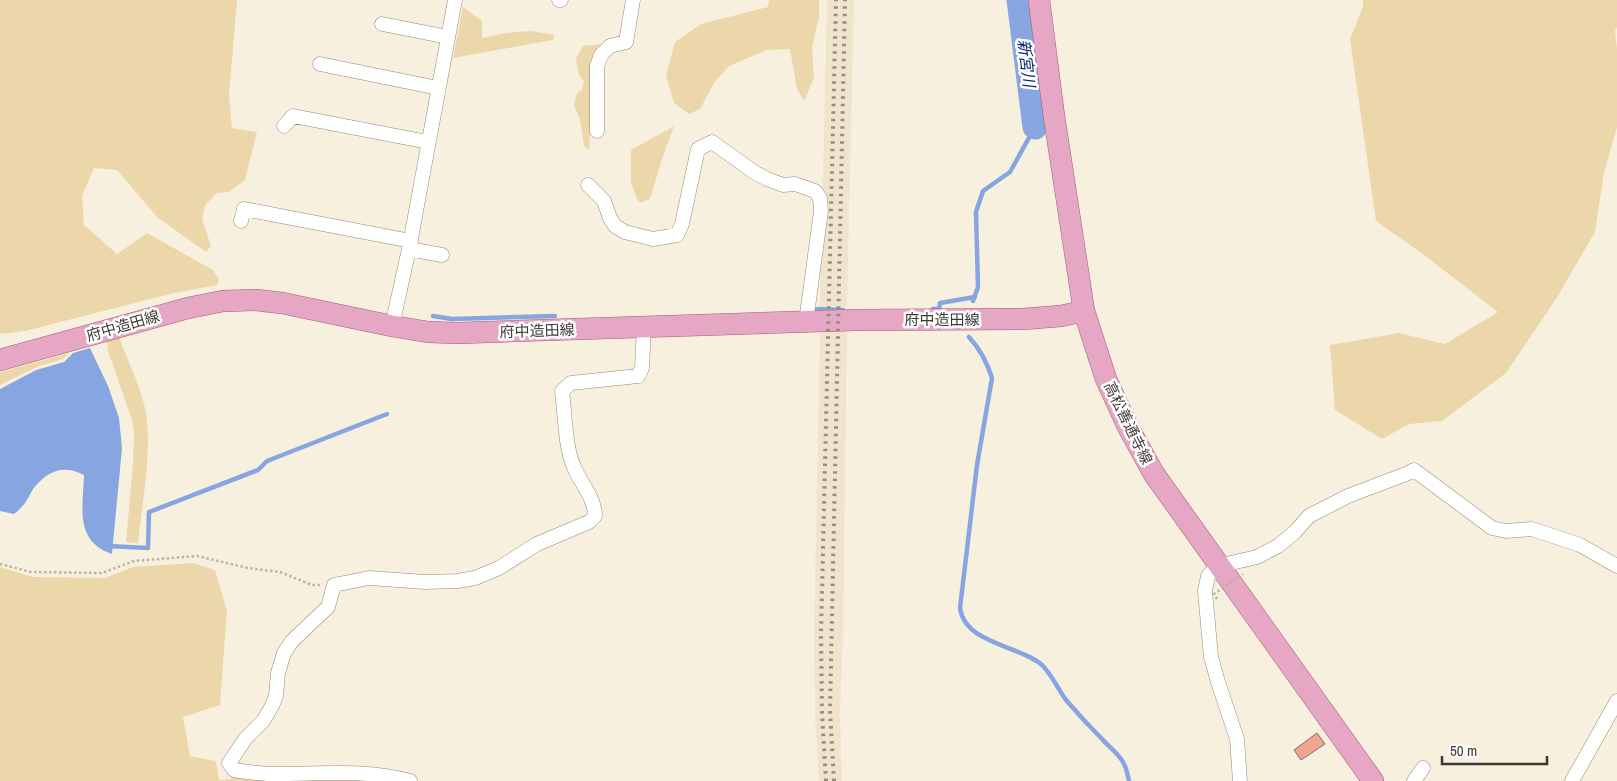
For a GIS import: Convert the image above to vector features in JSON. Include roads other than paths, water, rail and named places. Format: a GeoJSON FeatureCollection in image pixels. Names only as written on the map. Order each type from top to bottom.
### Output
{"type":"FeatureCollection","features":[{"type":"Feature","properties":{"kind":"main road","name":"高松善通寺線"},"geometry":{"type":"LineString","coordinates":[[1039,0],[1054,116],[1084,311],[1106,379],[1128,427],[1154,474],[1373,781]]}},
{"type":"Feature","properties":{"kind":"main road","name":"府中造田線"},"geometry":{"type":"LineString","coordinates":[[0,360],[188,308],[223,301],[256,300],[282,303],[428,332],[466,333],[806,322],[1023,319],[1061,316],[1084,311]]}},
{"type":"Feature","properties":{"kind":"street"},"geometry":{"type":"LineString","coordinates":[[392,326],[410,245],[455,0]]}},
{"type":"Feature","properties":{"kind":"street"},"geometry":{"type":"LineString","coordinates":[[597,132],[597,66],[601,55],[610,46],[626,42],[633,0]]}},
{"type":"Feature","properties":{"kind":"street"},"geometry":{"type":"LineString","coordinates":[[382,24],[448,37]]}},
{"type":"Feature","properties":{"kind":"street"},"geometry":{"type":"LineString","coordinates":[[320,64],[438,88]]}},
{"type":"Feature","properties":{"kind":"street"},"geometry":{"type":"LineString","coordinates":[[284,126],[293,116],[428,142]]}},
{"type":"Feature","properties":{"kind":"street"},"geometry":{"type":"LineString","coordinates":[[588,185],[604,201],[615,226],[625,232],[653,239],[676,235],[682,224],[698,149],[712,142],[767,179],[783,185],[795,184],[815,191],[820,198],[821,212],[806,322]]}},
{"type":"Feature","properties":{"kind":"street"},"geometry":{"type":"LineString","coordinates":[[241,221],[244,209],[410,245],[442,255]]}},
{"type":"Feature","properties":{"kind":"street"},"geometry":{"type":"LineString","coordinates":[[410,781],[390,775],[341,773],[267,774],[234,770],[229,762],[246,738],[263,721],[272,706],[276,696],[278,673],[284,653],[292,641],[328,607],[334,585],[369,578],[425,582],[458,581],[475,578],[499,568],[536,544],[589,522],[594,516],[595,508],[584,483],[574,467],[569,448],[562,391],[571,383],[638,376],[642,368],[644,327]]}},
{"type":"Feature","properties":{"kind":"street"},"geometry":{"type":"LineString","coordinates":[[1240,781],[1237,739],[1211,657],[1205,591],[1208,576],[1218,566],[1257,557],[1278,546],[1309,516],[1348,496],[1414,470],[1492,528],[1506,531],[1532,530],[1580,544],[1617,566]]}},
{"type":"Feature","properties":{"kind":"street"},"geometry":{"type":"LineString","coordinates":[[1572,781],[1617,701]]}},
{"type":"Feature","properties":{"kind":"street"},"geometry":{"type":"LineString","coordinates":[[1414,781],[1423,768]]}},
{"type":"Feature","properties":{"kind":"water"},"geometry":{"type":"Polygon","coordinates":[[[90,348],[108,386],[119,418],[122,448],[112,554],[91,541],[86,532],[82,511],[84,475],[69,470],[56,471],[38,483],[25,503],[14,514],[0,511],[0,389],[36,370],[64,362],[73,353],[90,348]]]}},
{"type":"Feature","properties":{"kind":"waterway","name":"新宮川"},"geometry":{"type":"LineString","coordinates":[[1019,0],[1035,127]]}},
{"type":"Feature","properties":{"kind":"waterway"},"geometry":{"type":"LineString","coordinates":[[973,301],[978,287],[976,212],[983,191],[1010,172],[1035,127]]}},
{"type":"Feature","properties":{"kind":"waterway"},"geometry":{"type":"LineString","coordinates":[[933,309],[939,309],[940,303],[975,297]]}},
{"type":"Feature","properties":{"kind":"waterway"},"geometry":{"type":"LineString","coordinates":[[810,311],[819,309],[843,310]]}},
{"type":"Feature","properties":{"kind":"waterway"},"geometry":{"type":"LineString","coordinates":[[433,316],[452,319],[555,316]]}},
{"type":"Feature","properties":{"kind":"waterway"},"geometry":{"type":"LineString","coordinates":[[969,337],[983,356],[992,378],[977,465],[960,608],[964,620],[982,637],[1032,658],[1042,665],[1066,700],[1121,758],[1129,781]]}},
{"type":"Feature","properties":{"kind":"waterway"},"geometry":{"type":"LineString","coordinates":[[107,546],[148,548],[149,512],[258,470],[267,461],[387,414]]}},
{"type":"Feature","properties":{"kind":"railway"},"geometry":{"type":"LineString","coordinates":[[826,781],[822,713],[821,634],[836,0]]}},
{"type":"Feature","properties":{"kind":"railway"},"geometry":{"type":"LineString","coordinates":[[834,781],[830,711],[845,0]]}}]}
